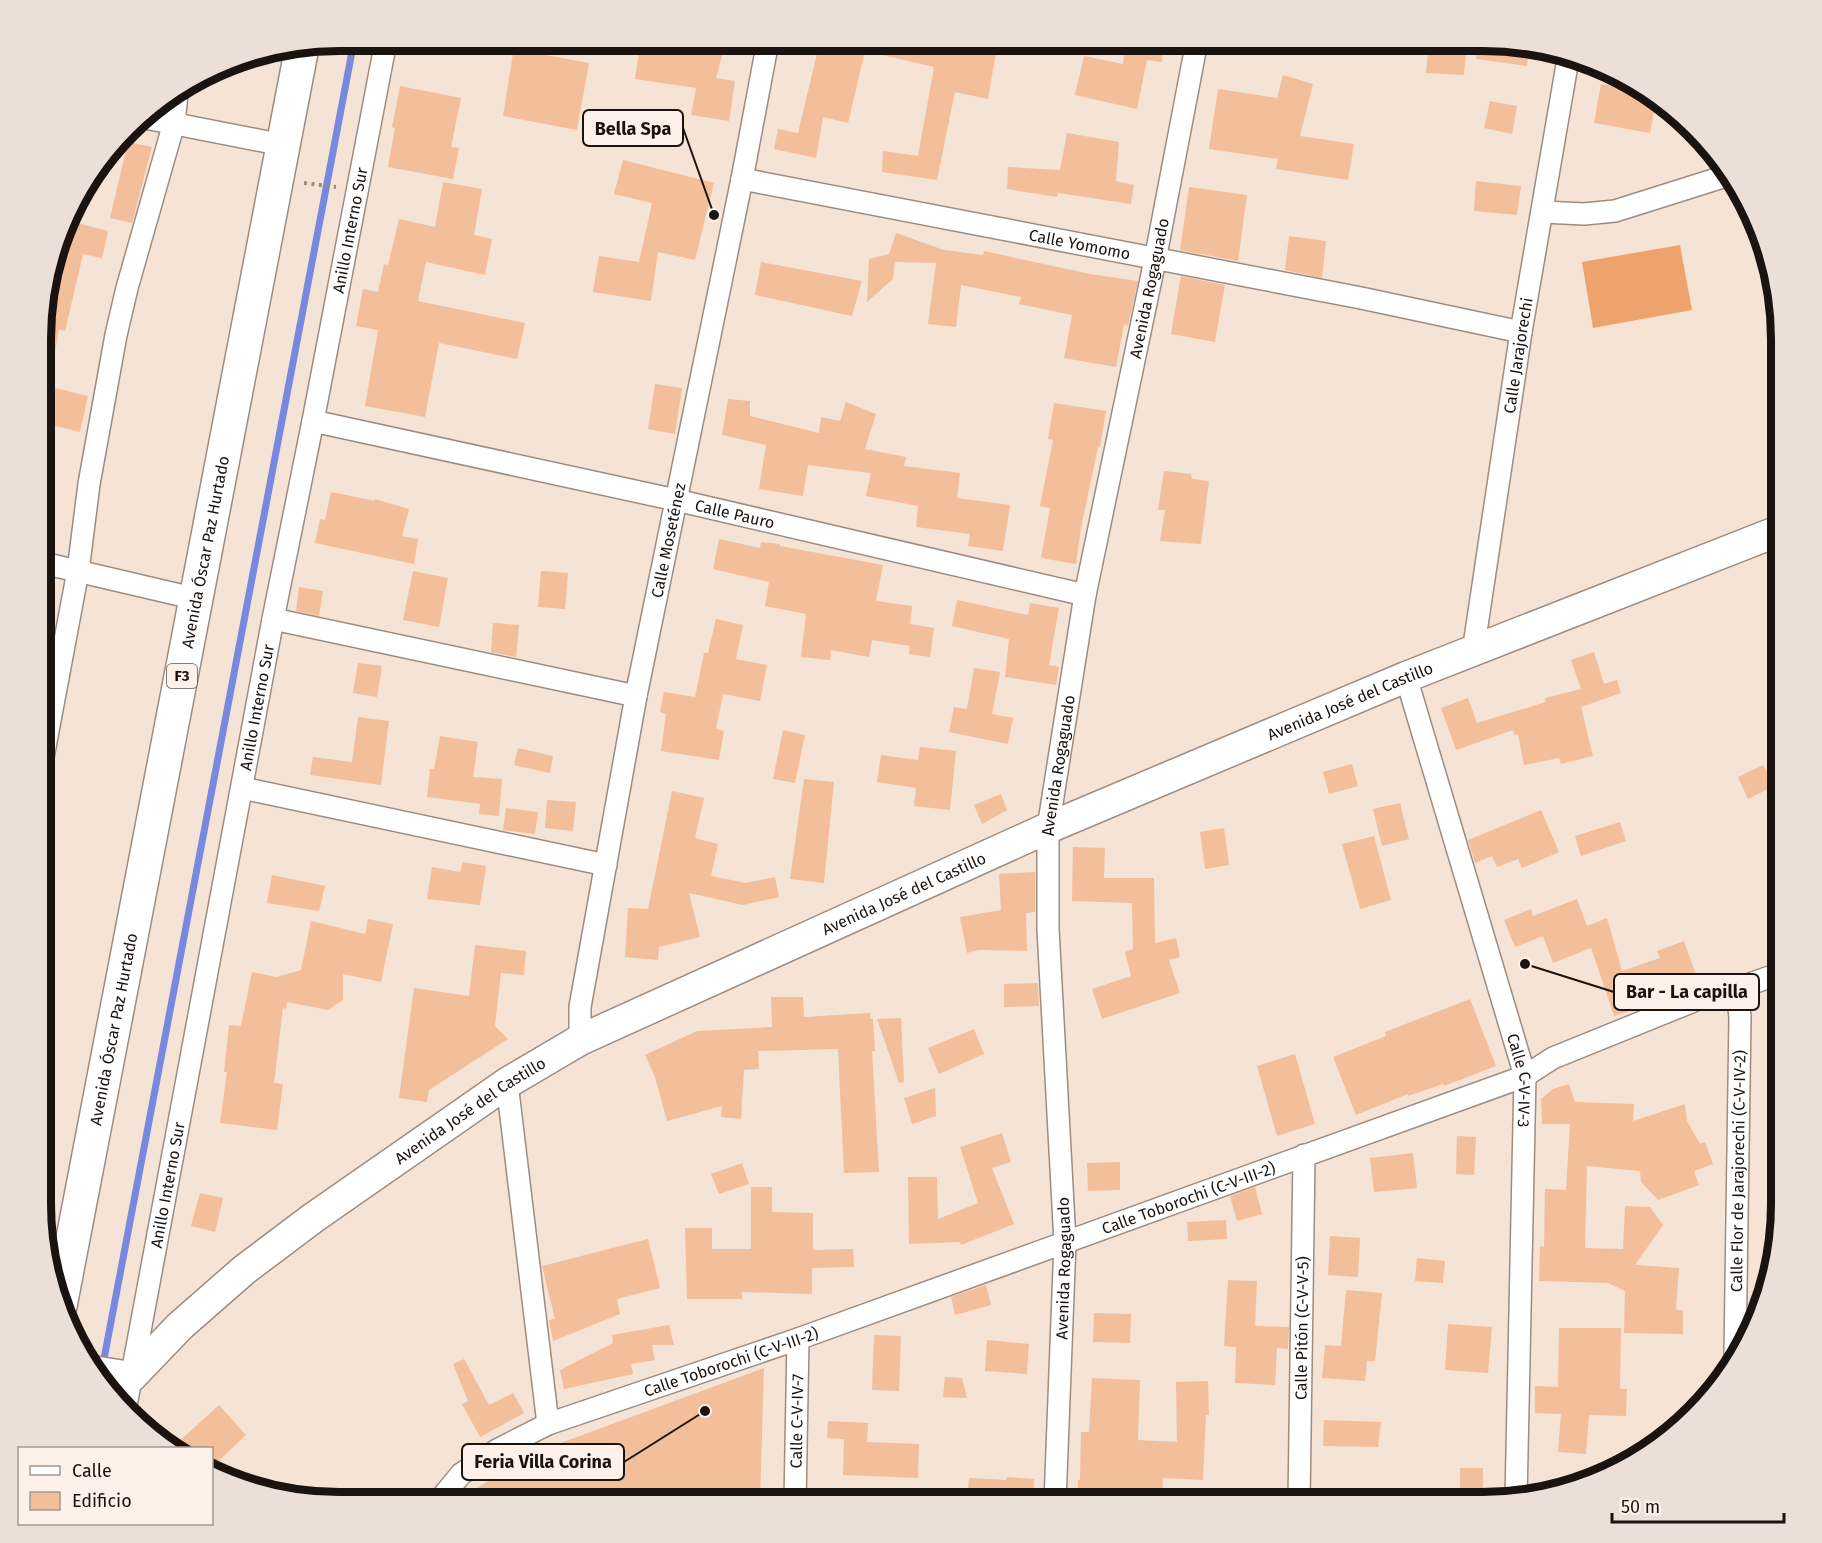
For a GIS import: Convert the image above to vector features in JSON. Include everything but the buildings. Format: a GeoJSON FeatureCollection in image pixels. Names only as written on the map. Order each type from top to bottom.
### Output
{"type":"FeatureCollection","features":[{"type":"Feature","properties":{"kind":"highway","name":"Avenida Óscar Paz Hurtado"},"geometry":{"type":"LineString","coordinates":[[64,1287],[301,53]]}},
{"type":"Feature","properties":{"kind":"main road","name":"Avenida José del Castillo"},"geometry":{"type":"LineString","coordinates":[[131,1377],[180,1326],[244,1270],[313,1218],[507,1083],[580,1040],[1048,828],[1406,677],[1771,534]]}},
{"type":"Feature","properties":{"kind":"main road"},"geometry":{"type":"LineString","coordinates":[[107,1373],[131,1377]]}},
{"type":"Feature","properties":{"kind":"street","name":"Anillo Interno Sur"},"geometry":{"type":"LineString","coordinates":[[127,1399],[273,619],[314,421],[384,51]]}},
{"type":"Feature","properties":{"kind":"street","name":"Calle Moseténez"},"geometry":{"type":"LineString","coordinates":[[580,1040],[580,1007],[636,696],[766,51]]}},
{"type":"Feature","properties":{"kind":"street","name":"Avenida Rogaguado"},"geometry":{"type":"LineString","coordinates":[[1055,1492],[1065,1242],[1048,928],[1048,828],[1085,595],[1155,260],[1195,51]]}},
{"type":"Feature","properties":{"kind":"street","name":"Calle Jarajorechi"},"geometry":{"type":"LineString","coordinates":[[1473,652],[1521,332],[1567,64]]}},
{"type":"Feature","properties":{"kind":"street"},"geometry":{"type":"LineString","coordinates":[[51,715],[78,571],[89,484],[116,335],[174,123],[176,102]]}},
{"type":"Feature","properties":{"kind":"street"},"geometry":{"type":"LineString","coordinates":[[154,119],[283,145]]}},
{"type":"Feature","properties":{"kind":"street"},"geometry":{"type":"LineString","coordinates":[[1543,212],[1584,214],[1615,211],[1721,178]]}},
{"type":"Feature","properties":{"kind":"street","name":"Calle Yomomo"},"geometry":{"type":"LineString","coordinates":[[742,179],[1361,298],[1521,332]]}},
{"type":"Feature","properties":{"kind":"street","name":"Calle Pauro"},"geometry":{"type":"LineString","coordinates":[[314,421],[676,500],[1085,595]]}},
{"type":"Feature","properties":{"kind":"street"},"geometry":{"type":"LineString","coordinates":[[51,565],[197,599]]}},
{"type":"Feature","properties":{"kind":"street"},"geometry":{"type":"LineString","coordinates":[[273,619],[636,696]]}},
{"type":"Feature","properties":{"kind":"street","name":"Calle C-V-IV-3"},"geometry":{"type":"LineString","coordinates":[[1406,677],[1525,1076],[1516,1490]]}},
{"type":"Feature","properties":{"kind":"street"},"geometry":{"type":"LineString","coordinates":[[242,788],[606,865]]}},
{"type":"Feature","properties":{"kind":"street","name":"Calle Toborochi (C-V-III-2)"},"geometry":{"type":"LineString","coordinates":[[446,1492],[461,1474],[497,1449],[548,1424],[798,1339],[1525,1076],[1553,1058],[1711,994],[1736,989],[1771,977]]}},
{"type":"Feature","properties":{"kind":"street","name":"Calle Flor de Jarajorechi (C-V-IV-2)"},"geometry":{"type":"LineString","coordinates":[[1735,1342],[1740,1016],[1736,989]]}},
{"type":"Feature","properties":{"kind":"street"},"geometry":{"type":"LineString","coordinates":[[507,1083],[548,1424]]}},
{"type":"Feature","properties":{"kind":"street","name":"Calle Pitón (C-V-V-5)"},"geometry":{"type":"LineString","coordinates":[[1299,1492],[1304,1155]]}},
{"type":"Feature","properties":{"kind":"street","name":"Calle C-V-IV-7"},"geometry":{"type":"LineString","coordinates":[[795,1492],[798,1339]]}},
{"type":"Feature","properties":{"kind":"path"},"geometry":{"type":"LineString","coordinates":[[277,179],[357,190]]}},
{"type":"Feature","properties":{"kind":"shaded area"},"geometry":{"type":"Polygon","coordinates":[[[1680,245],[1692,310],[1593,328],[1582,262],[1680,245]]]}},
{"type":"Feature","properties":{"kind":"waterway"},"geometry":{"type":"LineString","coordinates":[[103,1364],[352,51]]}},
{"type":"Feature","properties":{"kind":"place","name":"Bella Spa"},"geometry":{"type":"Point","coordinates":[714,215]}},
{"type":"Feature","properties":{"kind":"place","name":"Bar - La capilla"},"geometry":{"type":"Point","coordinates":[1525,964]}},
{"type":"Feature","properties":{"kind":"place","name":"Feria Villa Corina"},"geometry":{"type":"Point","coordinates":[705,1411]}}]}
